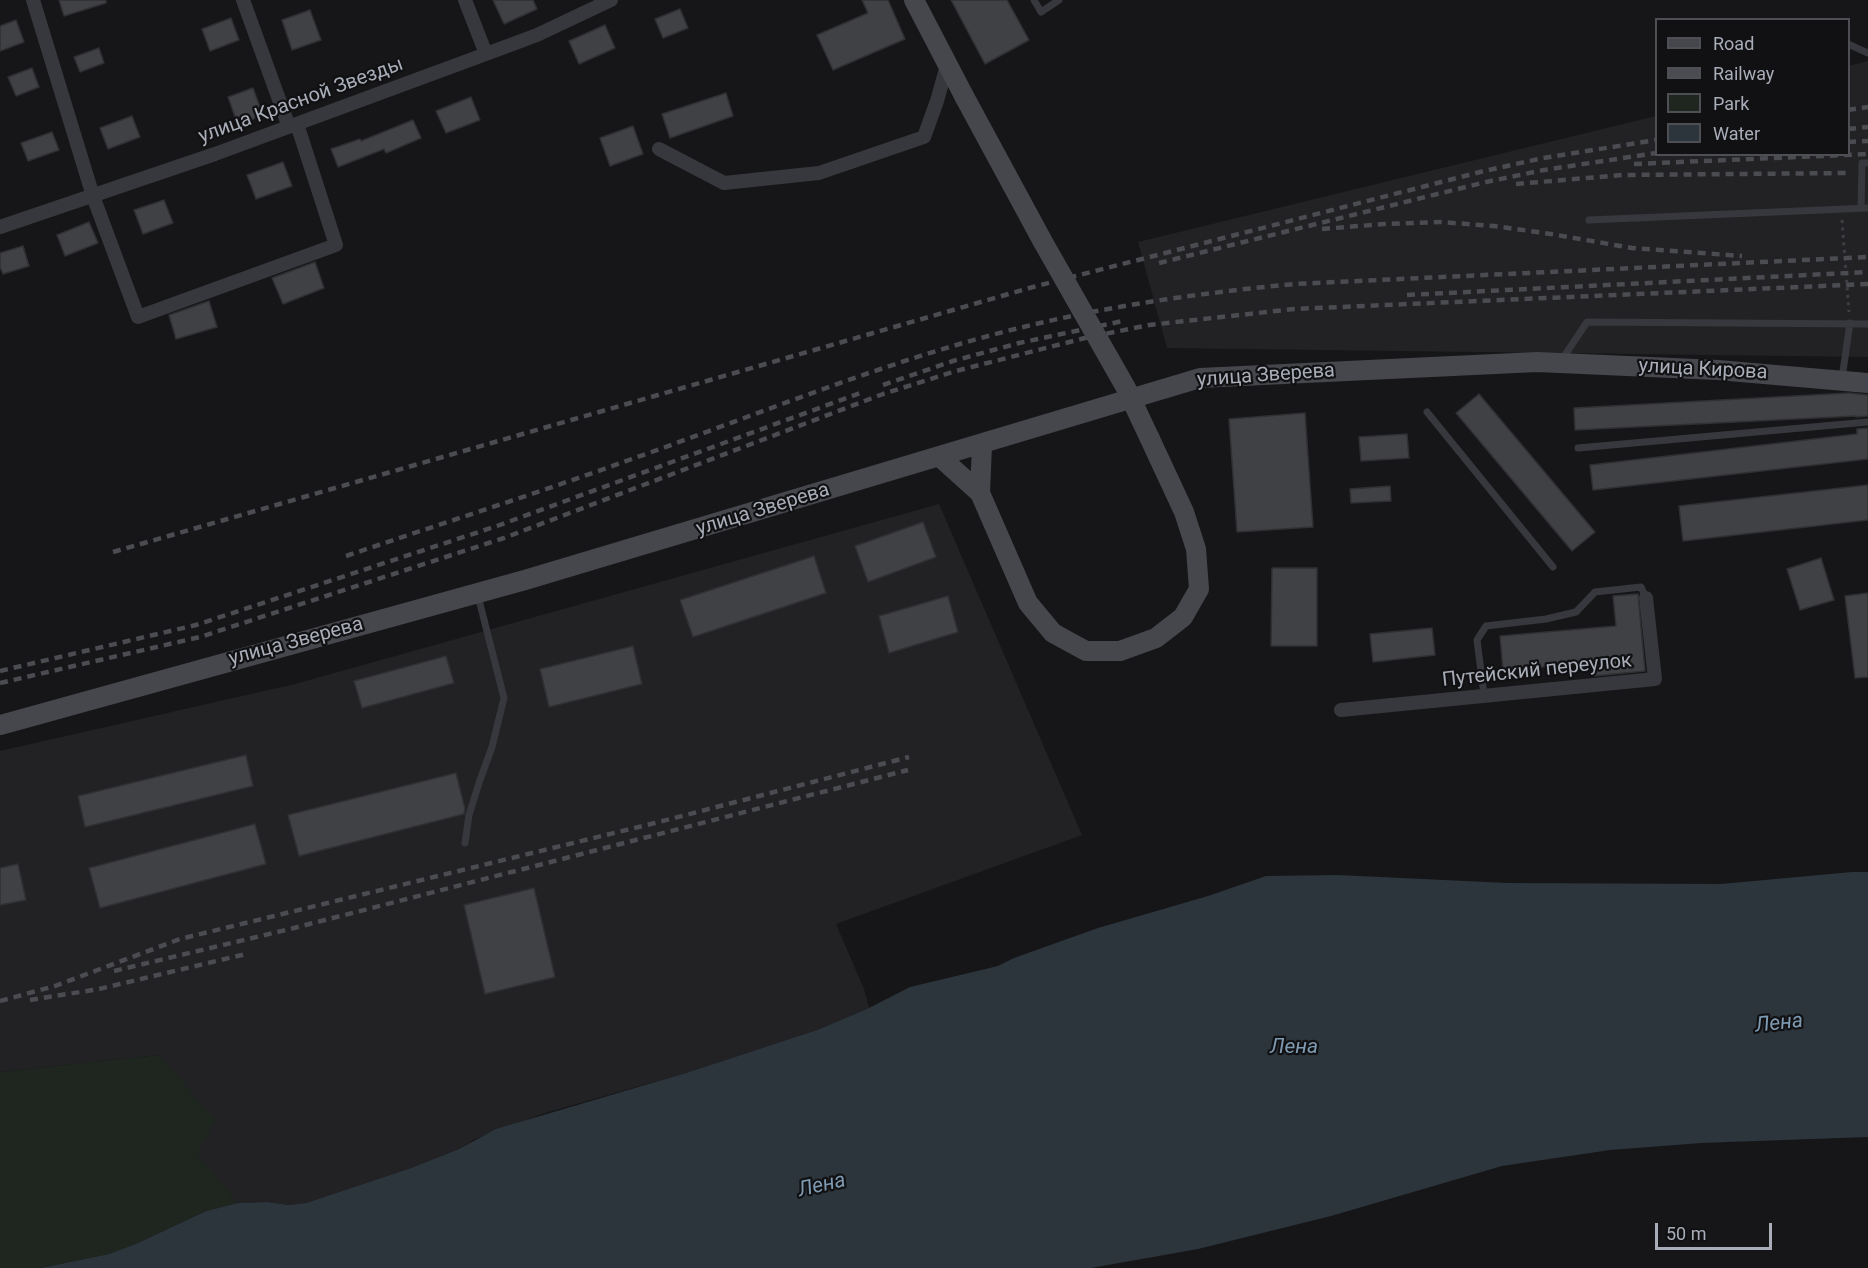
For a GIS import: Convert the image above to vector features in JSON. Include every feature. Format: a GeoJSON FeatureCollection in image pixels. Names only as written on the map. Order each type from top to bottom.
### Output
{"type":"FeatureCollection","features":[{"type":"Feature","properties":{"kind":"main road"},"geometry":{"type":"LineString","coordinates":[[914,0],[1043,242],[1126,387],[1184,512],[1196,549],[1199,589],[1183,617],[1156,638],[1120,651],[1086,651],[1053,633],[1028,603],[980,493],[940,457]]}},
{"type":"Feature","properties":{"kind":"main road","name":"улица Кирова"},"geometry":{"type":"LineString","coordinates":[[1537,362],[1718,370],[1868,383]]}},
{"type":"Feature","properties":{"kind":"main road","name":"улица Зверева"},"geometry":{"type":"LineString","coordinates":[[0,725],[477,593],[1200,378],[1537,362]]}},
{"type":"Feature","properties":{"kind":"main road"},"geometry":{"type":"LineString","coordinates":[[980,493],[982,444]]}},
{"type":"Feature","properties":{"kind":"street"},"geometry":{"type":"LineString","coordinates":[[33,0],[93,196],[138,317],[336,244],[293,125],[243,0]]}},
{"type":"Feature","properties":{"kind":"street"},"geometry":{"type":"LineString","coordinates":[[465,0],[486,54]]}},
{"type":"Feature","properties":{"kind":"street","name":"улица Красной Звезды"},"geometry":{"type":"LineString","coordinates":[[0,227],[215,154],[486,54],[537,35],[611,0]]}},
{"type":"Feature","properties":{"kind":"street"},"geometry":{"type":"LineString","coordinates":[[659,149],[724,183],[819,173],[924,137],[947,65]]}},
{"type":"Feature","properties":{"kind":"street","name":"Путейский переулок"},"geometry":{"type":"LineString","coordinates":[[1341,710],[1655,679],[1646,598]]}},
{"type":"Feature","properties":{"kind":"lane"},"geometry":{"type":"LineString","coordinates":[[1034,0],[1041,12],[1059,0]]}},
{"type":"Feature","properties":{"kind":"lane"},"geometry":{"type":"LineString","coordinates":[[1850,45],[1868,53]]}},
{"type":"Feature","properties":{"kind":"lane"},"geometry":{"type":"LineString","coordinates":[[1589,220],[1864,208],[1862,164],[1868,163]]}},
{"type":"Feature","properties":{"kind":"lane"},"geometry":{"type":"LineString","coordinates":[[1559,363],[1587,322],[1868,324]]}},
{"type":"Feature","properties":{"kind":"lane"},"geometry":{"type":"LineString","coordinates":[[1842,381],[1850,324]]}},
{"type":"Feature","properties":{"kind":"lane"},"geometry":{"type":"LineString","coordinates":[[1427,412],[1553,567]]}},
{"type":"Feature","properties":{"kind":"lane"},"geometry":{"type":"LineString","coordinates":[[1578,448],[1868,422]]}},
{"type":"Feature","properties":{"kind":"lane"},"geometry":{"type":"LineString","coordinates":[[1484,695],[1477,640],[1486,626],[1546,619],[1576,612],[1595,592],[1641,587],[1646,598]]}},
{"type":"Feature","properties":{"kind":"lane"},"geometry":{"type":"LineString","coordinates":[[465,843],[469,815],[492,747],[504,698],[477,593]]}},
{"type":"Feature","properties":{"kind":"path"},"geometry":{"type":"LineString","coordinates":[[1841,209],[1850,324]]}},
{"type":"Feature","properties":{"kind":"shaded area"},"geometry":{"type":"Polygon","coordinates":[[[1868,61],[1868,357],[1167,348],[1138,242],[1655,116],[1655,156],[1850,156],[1850,66],[1868,61]]]}},
{"type":"Feature","properties":{"kind":"shaded area"},"geometry":{"type":"Polygon","coordinates":[[[939,504],[1082,835],[836,924],[864,989],[869,1008],[817,1030],[686,1073],[545,1113],[475,1139],[459,1149],[411,1168],[306,1203],[288,1205],[268,1202],[238,1203],[196,1153],[159,1055],[0,1072],[0,751],[295,684],[939,504]]]}},
{"type":"Feature","properties":{"kind":"green space"},"geometry":{"type":"Polygon","coordinates":[[[159,1055],[216,1120],[197,1153],[238,1203],[206,1211],[109,1254],[41,1268],[0,1268],[0,1072],[159,1055]]]}},
{"type":"Feature","properties":{"kind":"water","name":"Лена"},"geometry":{"type":"Polygon","coordinates":[[[1868,872],[1868,1137],[1701,1143],[1610,1150],[1502,1166],[1331,1216],[1198,1249],[1091,1268],[41,1268],[109,1254],[206,1211],[238,1203],[268,1202],[288,1205],[306,1203],[411,1168],[459,1149],[496,1129],[686,1073],[817,1030],[869,1008],[910,987],[998,966],[1098,928],[1208,896],[1266,876],[1338,875],[1507,883],[1721,884],[1868,872]]]}},
{"type":"Feature","properties":{"kind":"building"},"geometry":{"type":"Polygon","coordinates":[[[59,0],[106,0],[106,3],[64,16],[59,0]]]}},
{"type":"Feature","properties":{"kind":"building"},"geometry":{"type":"Polygon","coordinates":[[[493,0],[533,0],[537,9],[504,24],[493,0]]]}},
{"type":"Feature","properties":{"kind":"building"},"geometry":{"type":"Polygon","coordinates":[[[862,0],[888,0],[905,39],[833,70],[817,35],[868,13],[862,0]]]}},
{"type":"Feature","properties":{"kind":"building"},"geometry":{"type":"Polygon","coordinates":[[[951,0],[1007,0],[1029,40],[985,64],[951,0]]]}},
{"type":"Feature","properties":{"kind":"building"},"geometry":{"type":"Polygon","coordinates":[[[680,9],[688,28],[663,38],[655,19],[680,9]]]}},
{"type":"Feature","properties":{"kind":"building"},"geometry":{"type":"Polygon","coordinates":[[[310,10],[321,40],[292,50],[282,20],[310,10]]]}},
{"type":"Feature","properties":{"kind":"building"},"geometry":{"type":"Polygon","coordinates":[[[231,18],[239,40],[210,51],[202,29],[231,18]]]}},
{"type":"Feature","properties":{"kind":"building"},"geometry":{"type":"Polygon","coordinates":[[[16,20],[24,42],[0,51],[0,26],[16,20]]]}},
{"type":"Feature","properties":{"kind":"building"},"geometry":{"type":"Polygon","coordinates":[[[605,25],[615,48],[579,64],[569,41],[605,25]]]}},
{"type":"Feature","properties":{"kind":"building"},"geometry":{"type":"Polygon","coordinates":[[[99,48],[104,63],[80,72],[74,57],[99,48]]]}},
{"type":"Feature","properties":{"kind":"building"},"geometry":{"type":"Polygon","coordinates":[[[32,68],[39,87],[16,96],[8,77],[32,68]]]}},
{"type":"Feature","properties":{"kind":"building"},"geometry":{"type":"Polygon","coordinates":[[[253,88],[263,115],[238,125],[228,97],[253,88]]]}},
{"type":"Feature","properties":{"kind":"building"},"geometry":{"type":"Polygon","coordinates":[[[726,93],[733,116],[670,138],[662,114],[726,93]]]}},
{"type":"Feature","properties":{"kind":"building"},"geometry":{"type":"Polygon","coordinates":[[[471,97],[480,120],[446,133],[436,111],[471,97]]]}},
{"type":"Feature","properties":{"kind":"building"},"geometry":{"type":"Polygon","coordinates":[[[132,116],[140,137],[108,149],[100,128],[132,116]]]}},
{"type":"Feature","properties":{"kind":"building"},"geometry":{"type":"Polygon","coordinates":[[[413,120],[421,138],[386,153],[384,149],[338,167],[331,149],[360,139],[361,141],[413,120]]]}},
{"type":"Feature","properties":{"kind":"building"},"geometry":{"type":"Polygon","coordinates":[[[633,126],[643,154],[610,166],[600,138],[633,126]]]}},
{"type":"Feature","properties":{"kind":"building"},"geometry":{"type":"Polygon","coordinates":[[[52,132],[59,150],[28,161],[21,143],[52,132]]]}},
{"type":"Feature","properties":{"kind":"building"},"geometry":{"type":"Polygon","coordinates":[[[283,162],[292,186],[256,199],[247,175],[283,162]]]}},
{"type":"Feature","properties":{"kind":"building"},"geometry":{"type":"Polygon","coordinates":[[[164,200],[173,223],[143,234],[134,210],[164,200]]]}},
{"type":"Feature","properties":{"kind":"building"},"geometry":{"type":"Polygon","coordinates":[[[89,222],[98,243],[65,256],[57,235],[89,222]]]}},
{"type":"Feature","properties":{"kind":"building"},"geometry":{"type":"Polygon","coordinates":[[[23,246],[29,266],[3,274],[0,267],[0,253],[23,246]]]}},
{"type":"Feature","properties":{"kind":"building"},"geometry":{"type":"Polygon","coordinates":[[[315,262],[324,288],[283,304],[272,278],[315,262]]]}},
{"type":"Feature","properties":{"kind":"building"},"geometry":{"type":"Polygon","coordinates":[[[209,301],[217,327],[176,339],[169,315],[209,301]]]}},
{"type":"Feature","properties":{"kind":"building"},"geometry":{"type":"Polygon","coordinates":[[[1849,393],[1868,395],[1868,416],[1575,430],[1574,408],[1849,393]]]}},
{"type":"Feature","properties":{"kind":"building"},"geometry":{"type":"Polygon","coordinates":[[[1479,394],[1595,532],[1572,551],[1456,413],[1479,394]]]}},
{"type":"Feature","properties":{"kind":"building"},"geometry":{"type":"Polygon","coordinates":[[[1305,413],[1313,527],[1237,532],[1229,419],[1305,413]]]}},
{"type":"Feature","properties":{"kind":"building"},"geometry":{"type":"Polygon","coordinates":[[[1868,428],[1868,459],[1593,490],[1590,465],[1857,434],[1857,429],[1868,428]]]}},
{"type":"Feature","properties":{"kind":"building"},"geometry":{"type":"Polygon","coordinates":[[[1407,434],[1409,458],[1361,461],[1359,437],[1407,434]]]}},
{"type":"Feature","properties":{"kind":"building"},"geometry":{"type":"Polygon","coordinates":[[[1868,485],[1868,520],[1683,541],[1679,506],[1868,485]]]}},
{"type":"Feature","properties":{"kind":"building"},"geometry":{"type":"Polygon","coordinates":[[[1390,486],[1391,501],[1351,503],[1350,489],[1390,486]]]}},
{"type":"Feature","properties":{"kind":"building"},"geometry":{"type":"Polygon","coordinates":[[[923,522],[936,557],[868,582],[855,546],[923,522]]]}},
{"type":"Feature","properties":{"kind":"building"},"geometry":{"type":"Polygon","coordinates":[[[814,556],[826,593],[693,637],[680,600],[814,556]]]}},
{"type":"Feature","properties":{"kind":"building"},"geometry":{"type":"Polygon","coordinates":[[[1821,558],[1834,600],[1800,610],[1787,569],[1821,558]]]}},
{"type":"Feature","properties":{"kind":"building"},"geometry":{"type":"Polygon","coordinates":[[[1272,568],[1317,568],[1317,646],[1271,646],[1272,568]]]}},
{"type":"Feature","properties":{"kind":"building"},"geometry":{"type":"Polygon","coordinates":[[[1868,593],[1868,677],[1855,678],[1845,596],[1868,593]]]}},
{"type":"Feature","properties":{"kind":"building"},"geometry":{"type":"Polygon","coordinates":[[[1638,594],[1645,671],[1594,676],[1593,663],[1503,670],[1500,636],[1616,626],[1613,596],[1638,594]]]}},
{"type":"Feature","properties":{"kind":"building"},"geometry":{"type":"Polygon","coordinates":[[[948,596],[958,632],[889,653],[879,616],[948,596]]]}},
{"type":"Feature","properties":{"kind":"building"},"geometry":{"type":"Polygon","coordinates":[[[1432,628],[1435,655],[1373,662],[1370,634],[1432,628]]]}},
{"type":"Feature","properties":{"kind":"building"},"geometry":{"type":"Polygon","coordinates":[[[633,646],[642,684],[549,707],[540,669],[633,646]]]}},
{"type":"Feature","properties":{"kind":"building"},"geometry":{"type":"Polygon","coordinates":[[[446,656],[454,683],[362,708],[354,681],[446,656]]]}},
{"type":"Feature","properties":{"kind":"building"},"geometry":{"type":"Polygon","coordinates":[[[246,755],[253,786],[85,827],[78,796],[246,755]]]}},
{"type":"Feature","properties":{"kind":"building"},"geometry":{"type":"Polygon","coordinates":[[[456,773],[465,809],[464,814],[299,856],[288,815],[456,773]]]}},
{"type":"Feature","properties":{"kind":"building"},"geometry":{"type":"Polygon","coordinates":[[[255,824],[266,864],[100,908],[89,868],[255,824]]]}},
{"type":"Feature","properties":{"kind":"building"},"geometry":{"type":"Polygon","coordinates":[[[18,864],[26,900],[0,905],[0,868],[18,864]]]}},
{"type":"Feature","properties":{"kind":"building"},"geometry":{"type":"Polygon","coordinates":[[[534,888],[555,977],[485,994],[464,905],[534,888]]]}},
{"type":"Feature","properties":{"kind":"railway"},"geometry":{"type":"LineString","coordinates":[[1850,110],[1868,107]]}},
{"type":"Feature","properties":{"kind":"railway"},"geometry":{"type":"LineString","coordinates":[[1850,129],[1868,127]]}},
{"type":"Feature","properties":{"kind":"railway"},"geometry":{"type":"LineString","coordinates":[[113,552],[1033,287],[1484,171],[1543,158],[1655,140]]}},
{"type":"Feature","properties":{"kind":"railway"},"geometry":{"type":"LineString","coordinates":[[1850,142],[1868,141]]}},
{"type":"Feature","properties":{"kind":"railway"},"geometry":{"type":"LineString","coordinates":[[1159,263],[1486,182],[1544,170],[1655,153]]}},
{"type":"Feature","properties":{"kind":"railway"},"geometry":{"type":"LineString","coordinates":[[1850,155],[1868,154]]}},
{"type":"Feature","properties":{"kind":"railway"},"geometry":{"type":"LineString","coordinates":[[1634,164],[1821,156]]}},
{"type":"Feature","properties":{"kind":"railway"},"geometry":{"type":"LineString","coordinates":[[1516,184],[1622,175],[1848,173]]}},
{"type":"Feature","properties":{"kind":"railway"},"geometry":{"type":"LineString","coordinates":[[1322,229],[1440,222],[1494,226],[1632,248],[1742,256]]}},
{"type":"Feature","properties":{"kind":"railway"},"geometry":{"type":"LineString","coordinates":[[346,556],[594,473],[917,357],[1015,329],[1119,307],[1294,284],[1868,257]]}},
{"type":"Feature","properties":{"kind":"railway"},"geometry":{"type":"LineString","coordinates":[[1407,295],[1868,272]]}},
{"type":"Feature","properties":{"kind":"railway"},"geometry":{"type":"LineString","coordinates":[[0,683],[200,637],[504,538],[883,394],[956,371],[1085,338],[1149,325],[1294,309],[1868,284]]}},
{"type":"Feature","properties":{"kind":"railway"},"geometry":{"type":"LineString","coordinates":[[883,385],[953,361],[1019,343],[1123,321]]}},
{"type":"Feature","properties":{"kind":"railway"},"geometry":{"type":"LineString","coordinates":[[0,671],[196,625],[497,526],[863,392]]}},
{"type":"Feature","properties":{"kind":"railway"},"geometry":{"type":"LineString","coordinates":[[0,1001],[55,986],[180,939],[655,823],[909,757]]}},
{"type":"Feature","properties":{"kind":"railway"},"geometry":{"type":"LineString","coordinates":[[114,971],[294,928],[908,770]]}},
{"type":"Feature","properties":{"kind":"railway"},"geometry":{"type":"LineString","coordinates":[[30,1000],[99,989],[246,954]]}}]}
